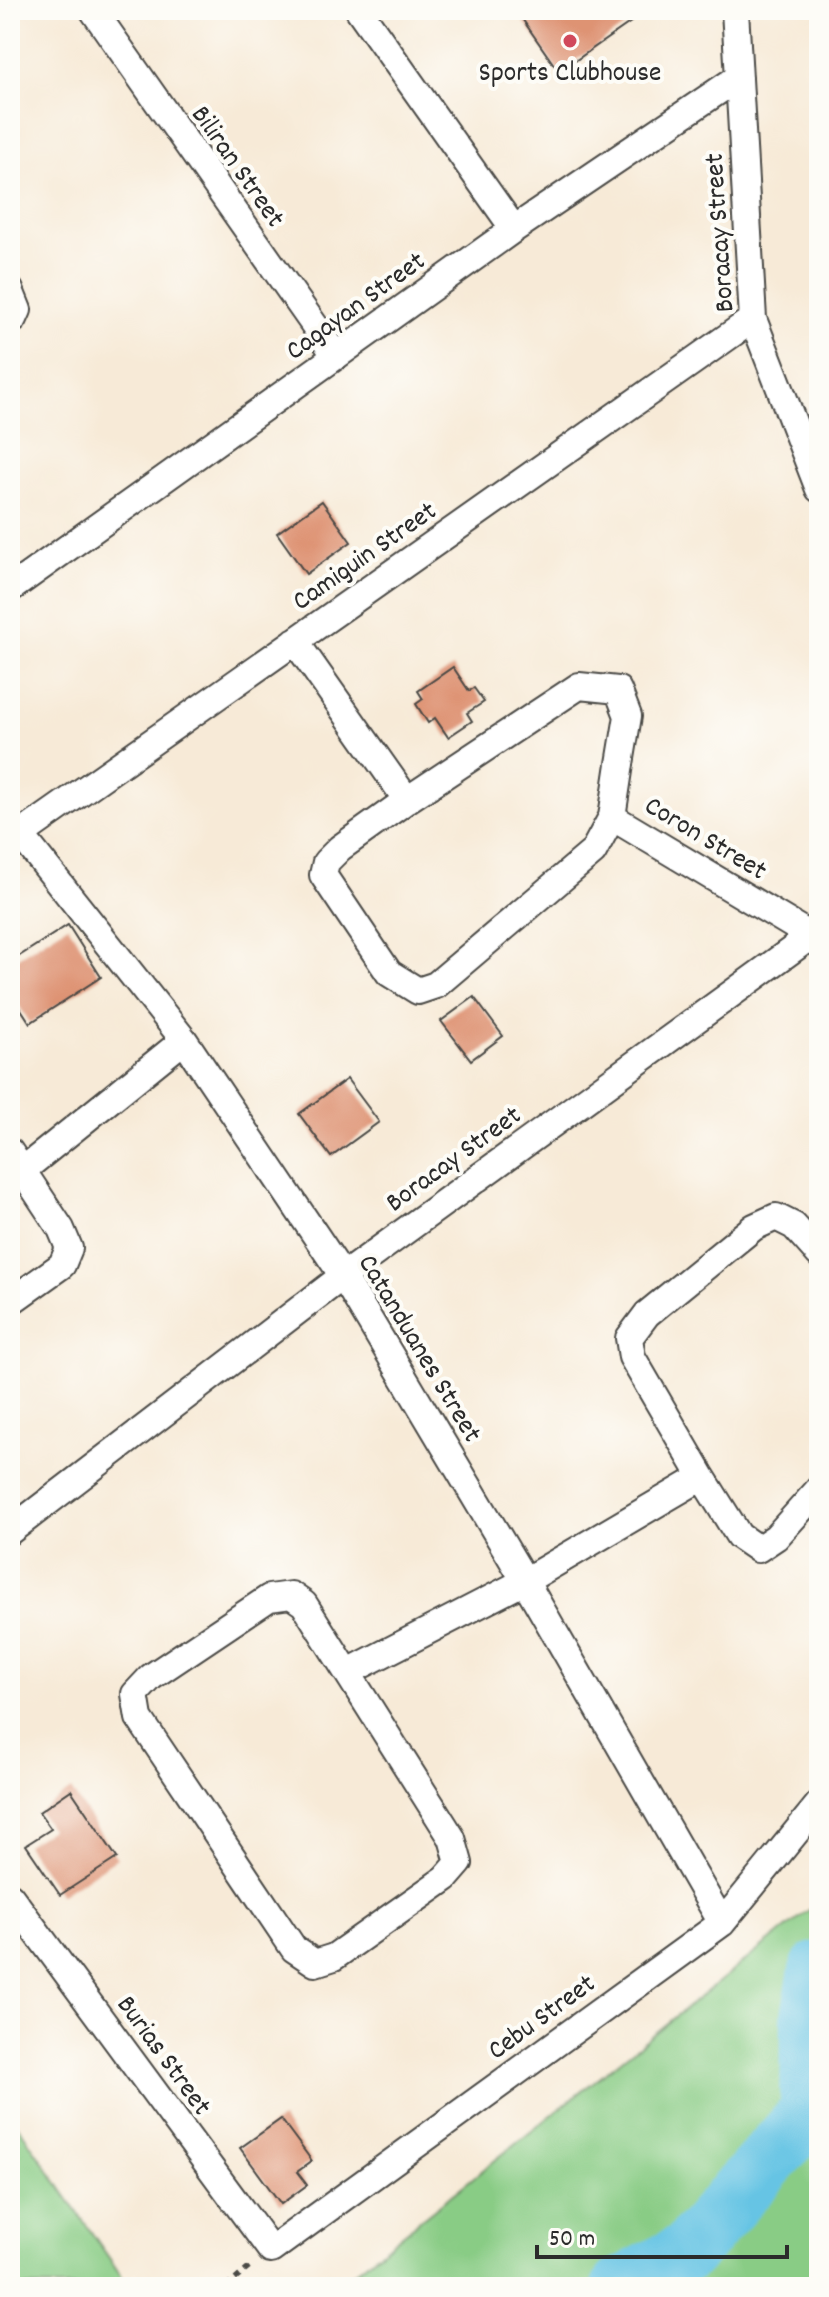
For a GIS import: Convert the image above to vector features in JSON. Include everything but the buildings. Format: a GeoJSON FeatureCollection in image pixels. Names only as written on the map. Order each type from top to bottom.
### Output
{"type":"FeatureCollection","features":[{"type":"Feature","properties":{"kind":"street","name":"Biliran Street"},"geometry":{"type":"LineString","coordinates":[[93,10],[336,356]]}},
{"type":"Feature","properties":{"kind":"street"},"geometry":{"type":"LineString","coordinates":[[359,10],[514,229]]}},
{"type":"Feature","properties":{"kind":"street","name":"Boracay Street"},"geometry":{"type":"LineString","coordinates":[[735,10],[753,319],[819,489]]}},
{"type":"Feature","properties":{"kind":"street","name":"Cagayan Street"},"geometry":{"type":"LineString","coordinates":[[10,589],[514,229],[739,77]]}},
{"type":"Feature","properties":{"kind":"street"},"geometry":{"type":"LineString","coordinates":[[10,290],[18,310],[10,321]]}},
{"type":"Feature","properties":{"kind":"street","name":"Camiguin Street"},"geometry":{"type":"LineString","coordinates":[[16,838],[753,319]]}},
{"type":"Feature","properties":{"kind":"street"},"geometry":{"type":"LineString","coordinates":[[295,641],[407,800]]}},
{"type":"Feature","properties":{"kind":"street"},"geometry":{"type":"LineString","coordinates":[[579,686],[618,690],[628,716],[612,817],[593,852],[436,985],[418,991],[389,973],[323,875],[326,862],[340,848],[579,686]]}},
{"type":"Feature","properties":{"kind":"street","name":"Coron Street"},"geometry":{"type":"LineString","coordinates":[[612,817],[816,935]]}},
{"type":"Feature","properties":{"kind":"street","name":"Catanduanes Street"},"geometry":{"type":"LineString","coordinates":[[16,838],[184,1040],[343,1276],[525,1581],[722,1923]]}},
{"type":"Feature","properties":{"kind":"street","name":"Boracay Street"},"geometry":{"type":"LineString","coordinates":[[10,1531],[343,1276],[816,935]]}},
{"type":"Feature","properties":{"kind":"street"},"geometry":{"type":"LineString","coordinates":[[10,1302],[62,1265],[69,1248],[61,1229],[17,1161],[184,1040]]}},
{"type":"Feature","properties":{"kind":"street"},"geometry":{"type":"LineString","coordinates":[[819,1254],[794,1226],[776,1217],[754,1227],[647,1314],[629,1338],[632,1357],[739,1536],[758,1549],[776,1537],[819,1489]]}},
{"type":"Feature","properties":{"kind":"street"},"geometry":{"type":"LineString","coordinates":[[348,1672],[525,1581],[702,1477]]}},
{"type":"Feature","properties":{"kind":"street"},"geometry":{"type":"LineString","coordinates":[[291,1595],[304,1604],[348,1672],[452,1838],[459,1863],[446,1878],[334,1957],[315,1963],[294,1949],[139,1718],[135,1694],[151,1677],[269,1598],[291,1595]]}},
{"type":"Feature","properties":{"kind":"street","name":"Cebu Street"},"geometry":{"type":"LineString","coordinates":[[271,2250],[722,1923],[819,1804]]}},
{"type":"Feature","properties":{"kind":"street","name":"Burias Street"},"geometry":{"type":"LineString","coordinates":[[10,1896],[271,2250]]}},
{"type":"Feature","properties":{"kind":"green space"},"geometry":{"type":"Polygon","coordinates":[[[819,1902],[819,2287],[336,2287],[819,1902]]]}},
{"type":"Feature","properties":{"kind":"green space"},"geometry":{"type":"Polygon","coordinates":[[[10,2114],[129,2287],[10,2287],[10,2114]]]}},
{"type":"Feature","properties":{"kind":"waterway"},"geometry":{"type":"LineString","coordinates":[[622,2287],[687,2252],[810,2112],[811,2017],[819,1971]]}},
{"type":"Feature","properties":{"kind":"place","name":"Sports Clubhouse"},"geometry":{"type":"Point","coordinates":[570,41]}}]}
